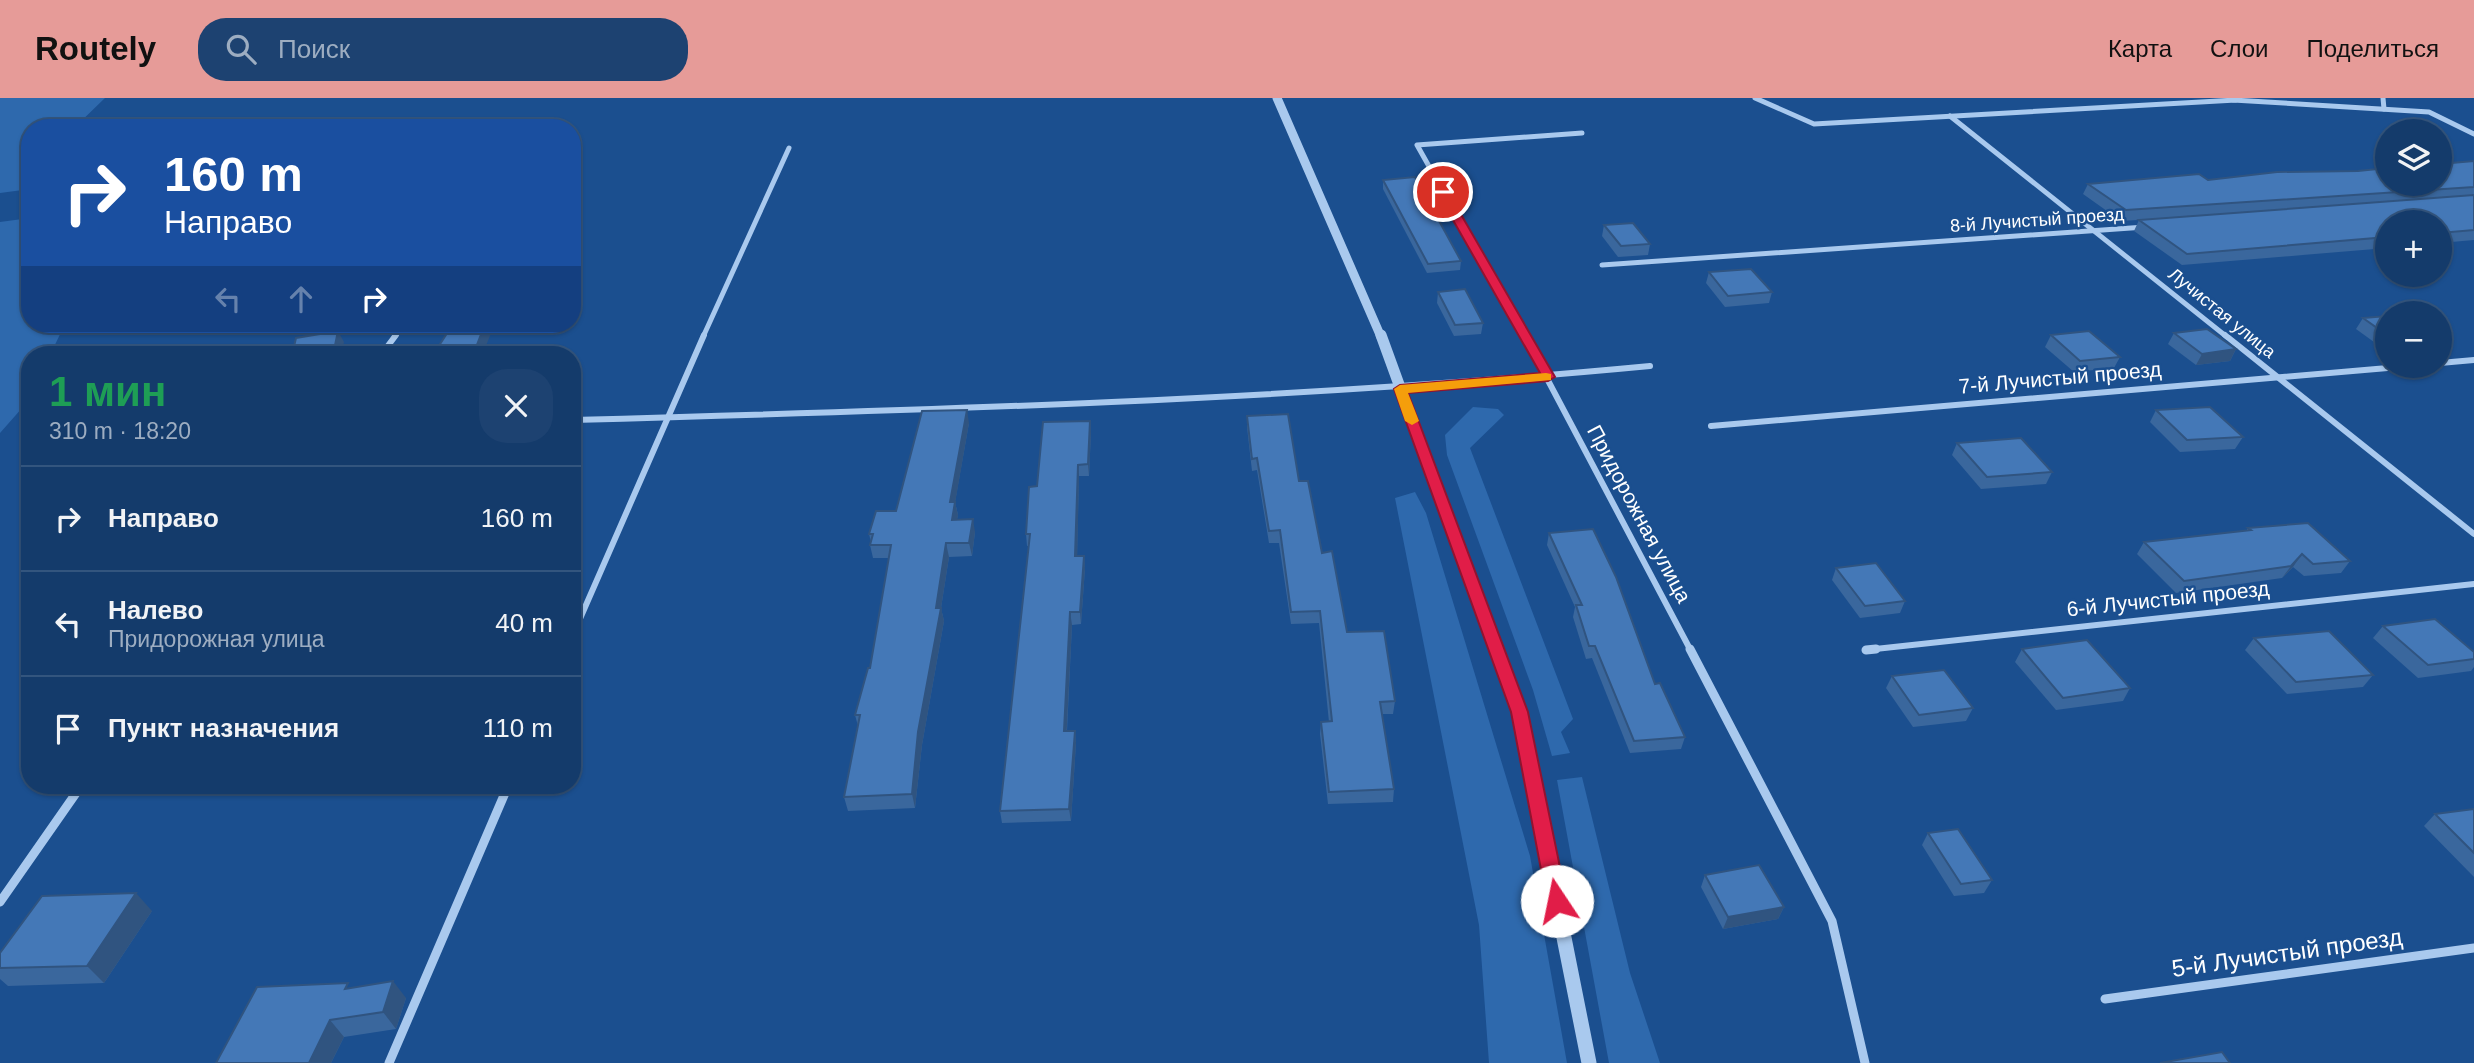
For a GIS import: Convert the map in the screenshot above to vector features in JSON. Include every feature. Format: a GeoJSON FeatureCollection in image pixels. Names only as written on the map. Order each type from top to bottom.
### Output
{"type":"FeatureCollection","features":[{"type":"Feature","properties":{"kind":"street"},"geometry":{"type":"LineString","coordinates":[[1755,98],[1814,124],[2236,100]]}},
{"type":"Feature","properties":{"kind":"street"},"geometry":{"type":"LineString","coordinates":[[2211,98],[2430,112],[2474,134]]}},
{"type":"Feature","properties":{"kind":"street"},"geometry":{"type":"LineString","coordinates":[[2383,98],[2384,108]]}},
{"type":"Feature","properties":{"kind":"street"},"geometry":{"type":"LineString","coordinates":[[1280,99],[1381,336],[1519,712],[1589,1063]]}},
{"type":"Feature","properties":{"kind":"street","name":"Лучистая улица"},"geometry":{"type":"LineString","coordinates":[[1950,116],[2097,230],[2474,534]]}},
{"type":"Feature","properties":{"kind":"street","name":"Придорожная улица"},"geometry":{"type":"LineString","coordinates":[[1582,133],[1417,145],[1548,377],[1832,921],[1865,1063]]}},
{"type":"Feature","properties":{"kind":"street"},"geometry":{"type":"LineString","coordinates":[[581,616],[667,417],[789,148]]}},
{"type":"Feature","properties":{"kind":"street","name":"8-й Лучистый проезд"},"geometry":{"type":"LineString","coordinates":[[1602,265],[2151,226]]}},
{"type":"Feature","properties":{"kind":"street"},"geometry":{"type":"LineString","coordinates":[[2452,362],[2474,360]]}},
{"type":"Feature","properties":{"kind":"street"},"geometry":{"type":"LineString","coordinates":[[581,420],[1296,396],[1548,377],[1650,366]]}},
{"type":"Feature","properties":{"kind":"street","name":"7-й Лучистый проезд"},"geometry":{"type":"LineString","coordinates":[[1711,426],[2375,369]]}},
{"type":"Feature","properties":{"kind":"street","name":"6-й Лучистый проезд"},"geometry":{"type":"LineString","coordinates":[[1866,650],[2474,583]]}},
{"type":"Feature","properties":{"kind":"street"},"geometry":{"type":"LineString","coordinates":[[0,902],[75,794]]}},
{"type":"Feature","properties":{"kind":"street"},"geometry":{"type":"LineString","coordinates":[[389,1063],[505,794]]}},
{"type":"Feature","properties":{"kind":"street","name":"5-й Лучистый проезд"},"geometry":{"type":"LineString","coordinates":[[2105,999],[2474,947]]}},
{"type":"Feature","properties":{"kind":"shaded area"},"geometry":{"type":"Polygon","coordinates":[[[0,98],[105,98],[83,119],[21,119],[21,190],[0,193],[0,98]]]}},
{"type":"Feature","properties":{"kind":"shaded area"},"geometry":{"type":"Polygon","coordinates":[[[21,219],[21,333],[61,333],[54,346],[21,346],[21,409],[0,433],[0,222],[21,219]]]}},
{"type":"Feature","properties":{"kind":"shaded area"},"geometry":{"type":"Polygon","coordinates":[[[1473,407],[1498,409],[1504,415],[1470,448],[1573,719],[1561,732],[1570,753],[1552,756],[1533,690],[1447,455],[1445,435],[1473,407]]]}},
{"type":"Feature","properties":{"kind":"shaded area"},"geometry":{"type":"Polygon","coordinates":[[[1415,492],[1426,513],[1530,856],[1567,1063],[1489,1063],[1479,925],[1395,498],[1415,492]]]}},
{"type":"Feature","properties":{"kind":"shaded area"},"geometry":{"type":"Polygon","coordinates":[[[1582,777],[1630,973],[1660,1063],[1609,1063],[1557,780],[1582,777]]]}},
{"type":"Feature","properties":{"kind":"building"},"geometry":{"type":"Polygon","coordinates":[[[2474,161],[2474,187],[2452,188],[2452,163],[2474,161]]]}},
{"type":"Feature","properties":{"kind":"building"},"geometry":{"type":"Polygon","coordinates":[[[2375,169],[2375,194],[2126,210],[2088,184],[2199,174],[2208,180],[2277,172],[2375,169]]]}},
{"type":"Feature","properties":{"kind":"building"},"geometry":{"type":"Polygon","coordinates":[[[1415,177],[1461,261],[1428,264],[1383,180],[1415,177]]]}},
{"type":"Feature","properties":{"kind":"building"},"geometry":{"type":"Polygon","coordinates":[[[2474,195],[2474,230],[2452,232],[2452,210],[2375,210],[2375,238],[2187,254],[2139,220],[2474,195]]]}},
{"type":"Feature","properties":{"kind":"building"},"geometry":{"type":"Polygon","coordinates":[[[1633,223],[1650,244],[1621,246],[1604,225],[1633,223]]]}},
{"type":"Feature","properties":{"kind":"building"},"geometry":{"type":"Polygon","coordinates":[[[1751,269],[1772,292],[1728,296],[1709,272],[1751,269]]]}},
{"type":"Feature","properties":{"kind":"building"},"geometry":{"type":"Polygon","coordinates":[[[1465,289],[1483,323],[1455,325],[1438,292],[1465,289]]]}},
{"type":"Feature","properties":{"kind":"building"},"geometry":{"type":"Polygon","coordinates":[[[2375,317],[2375,326],[2363,318],[2375,317]]]}},
{"type":"Feature","properties":{"kind":"building"},"geometry":{"type":"Polygon","coordinates":[[[2207,329],[2236,349],[2202,354],[2174,333],[2207,329]]]}},
{"type":"Feature","properties":{"kind":"building"},"geometry":{"type":"Polygon","coordinates":[[[2089,331],[2120,357],[2080,361],[2051,335],[2089,331]]]}},
{"type":"Feature","properties":{"kind":"building"},"geometry":{"type":"Polygon","coordinates":[[[338,333],[335,346],[294,346],[296,338],[338,333]]]}},
{"type":"Feature","properties":{"kind":"building"},"geometry":{"type":"Polygon","coordinates":[[[447,333],[482,333],[476,346],[439,346],[447,333]]]}},
{"type":"Feature","properties":{"kind":"building"},"geometry":{"type":"Polygon","coordinates":[[[2210,407],[2243,437],[2187,440],[2156,410],[2210,407]]]}},
{"type":"Feature","properties":{"kind":"building"},"geometry":{"type":"Polygon","coordinates":[[[967,410],[950,502],[955,502],[952,520],[973,519],[969,543],[946,543],[936,608],[941,608],[918,732],[912,794],[844,797],[860,715],[855,715],[870,668],[891,545],[870,545],[873,534],[869,534],[876,511],[896,511],[922,411],[967,410]]]}},
{"type":"Feature","properties":{"kind":"building"},"geometry":{"type":"Polygon","coordinates":[[[1288,414],[1299,481],[1308,481],[1322,553],[1332,551],[1347,632],[1384,631],[1395,701],[1380,702],[1394,789],[1329,792],[1321,722],[1332,721],[1320,611],[1291,612],[1280,530],[1269,531],[1257,458],[1252,459],[1247,416],[1288,414]]]}},
{"type":"Feature","properties":{"kind":"building"},"geometry":{"type":"Polygon","coordinates":[[[1090,421],[1088,464],[1078,465],[1075,556],[1084,556],[1080,612],[1070,612],[1064,731],[1075,731],[1069,809],[1000,811],[1030,534],[1026,534],[1029,487],[1037,486],[1043,422],[1090,421]]]}},
{"type":"Feature","properties":{"kind":"building"},"geometry":{"type":"Polygon","coordinates":[[[2021,438],[2052,472],[1987,477],[1957,443],[2021,438]]]}},
{"type":"Feature","properties":{"kind":"building"},"geometry":{"type":"Polygon","coordinates":[[[2308,523],[2350,561],[2313,564],[2302,554],[2291,566],[2184,581],[2144,542],[2251,530],[2248,528],[2308,523]]]}},
{"type":"Feature","properties":{"kind":"building"},"geometry":{"type":"Polygon","coordinates":[[[1593,529],[1616,577],[1655,684],[1660,683],[1685,737],[1634,741],[1595,646],[1589,646],[1576,605],[1582,605],[1549,533],[1593,529]]]}},
{"type":"Feature","properties":{"kind":"building"},"geometry":{"type":"Polygon","coordinates":[[[1876,563],[1905,601],[1865,606],[1836,568],[1876,563]]]}},
{"type":"Feature","properties":{"kind":"building"},"geometry":{"type":"Polygon","coordinates":[[[2435,619],[2474,652],[2474,659],[2428,665],[2383,626],[2435,619]]]}},
{"type":"Feature","properties":{"kind":"building"},"geometry":{"type":"Polygon","coordinates":[[[2329,631],[2373,675],[2296,682],[2254,638],[2329,631]]]}},
{"type":"Feature","properties":{"kind":"building"},"geometry":{"type":"Polygon","coordinates":[[[2087,640],[2130,688],[2063,698],[2022,649],[2087,640]]]}},
{"type":"Feature","properties":{"kind":"building"},"geometry":{"type":"Polygon","coordinates":[[[1944,670],[1973,708],[1919,715],[1892,676],[1944,670]]]}},
{"type":"Feature","properties":{"kind":"building"},"geometry":{"type":"Polygon","coordinates":[[[2474,809],[2474,853],[2435,814],[2474,809]]]}},
{"type":"Feature","properties":{"kind":"building"},"geometry":{"type":"Polygon","coordinates":[[[1958,829],[1992,880],[1961,884],[1928,833],[1958,829]]]}},
{"type":"Feature","properties":{"kind":"building"},"geometry":{"type":"Polygon","coordinates":[[[1759,865],[1784,907],[1728,917],[1705,875],[1759,865]]]}},
{"type":"Feature","properties":{"kind":"building"},"geometry":{"type":"Polygon","coordinates":[[[136,893],[87,966],[0,968],[0,953],[42,896],[136,893]]]}},
{"type":"Feature","properties":{"kind":"building"},"geometry":{"type":"Polygon","coordinates":[[[393,981],[383,1012],[330,1020],[309,1063],[216,1063],[257,987],[348,983],[345,989],[393,981]]]}},
{"type":"Feature","properties":{"kind":"building"},"geometry":{"type":"Polygon","coordinates":[[[2222,1052],[2230,1063],[2160,1063],[2222,1052]]]}},
{"type":"Feature","properties":{"kind":"slow traffic"},"geometry":{"type":"LineString","coordinates":[[1412,421],[1400,389],[1546,377]]}},
{"type":"Feature","properties":{"kind":"route"},"geometry":{"type":"LineString","coordinates":[[1443,192],[1548,377],[1400,389],[1519,712],[1557,901]]}}]}
